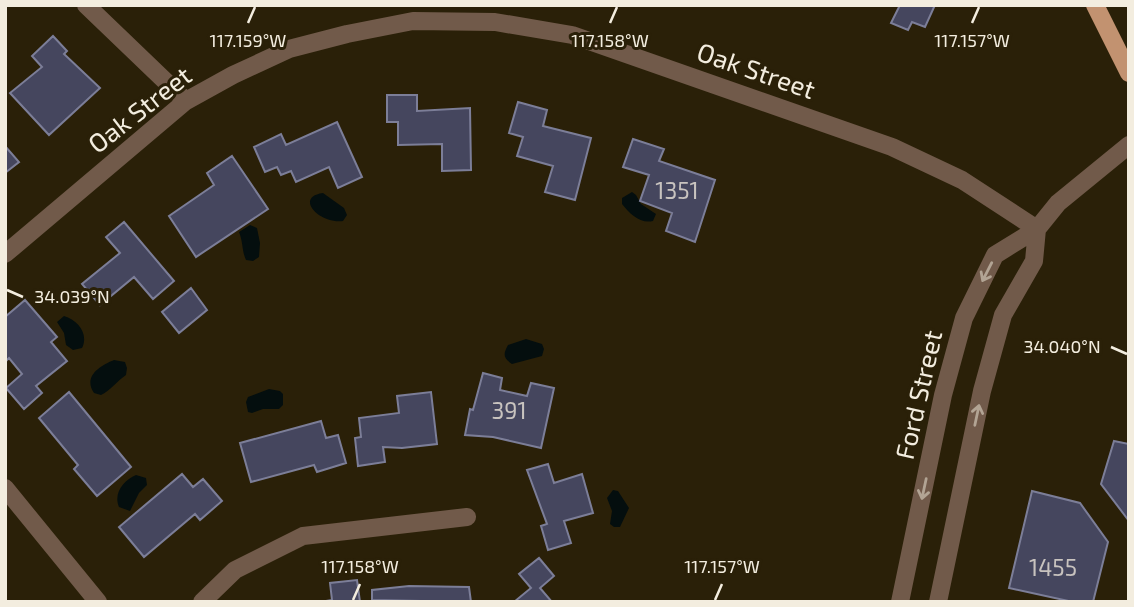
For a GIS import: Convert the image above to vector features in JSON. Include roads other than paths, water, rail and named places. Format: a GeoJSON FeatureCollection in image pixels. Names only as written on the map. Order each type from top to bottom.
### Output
{"type":"FeatureCollection","features":[{"type":"Feature","properties":{"kind":"main road"},"geometry":{"type":"LineString","coordinates":[[1095,5],[1129,73]]}},
{"type":"Feature","properties":{"kind":"street"},"geometry":{"type":"LineString","coordinates":[[86,5],[186,101]]}},
{"type":"Feature","properties":{"kind":"street","name":"Oak Street"},"geometry":{"type":"LineString","coordinates":[[5,254],[186,101],[233,75],[300,46],[413,22],[495,22],[572,35],[892,147],[962,180],[1037,229]]}},
{"type":"Feature","properties":{"kind":"street","name":"Ford Street"},"geometry":{"type":"LineString","coordinates":[[900,602],[943,395],[964,318],[995,256],[1037,229],[1058,203],[1129,145]]}},
{"type":"Feature","properties":{"kind":"street"},"geometry":{"type":"LineString","coordinates":[[938,602],[982,391],[1003,315],[1034,261],[1037,229]]}},
{"type":"Feature","properties":{"kind":"street"},"geometry":{"type":"LineString","coordinates":[[5,488],[98,602]]}},
{"type":"Feature","properties":{"kind":"street"},"geometry":{"type":"LineString","coordinates":[[202,602],[235,570],[303,536],[467,517]]}}]}
